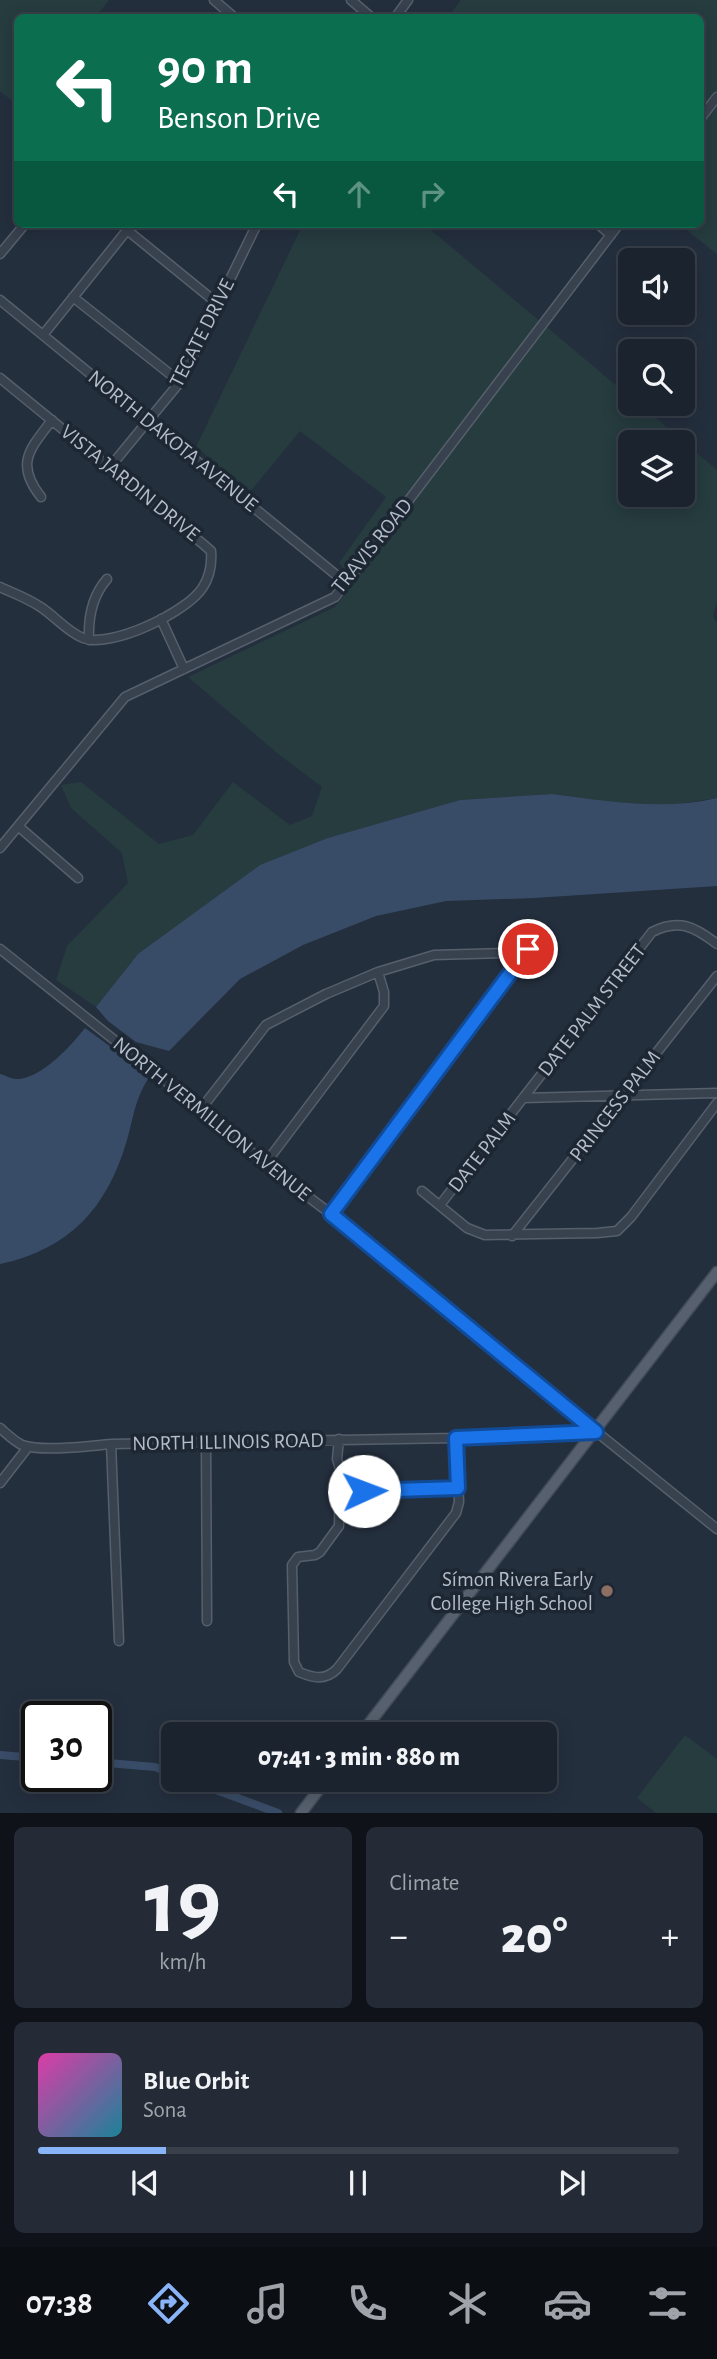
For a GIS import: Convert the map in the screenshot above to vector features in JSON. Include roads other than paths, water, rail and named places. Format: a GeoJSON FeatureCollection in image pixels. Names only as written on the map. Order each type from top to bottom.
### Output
{"type":"FeatureCollection","features":[{"type":"Feature","properties":{"kind":"main road"},"geometry":{"type":"LineString","coordinates":[[370,1722],[717,1272]]}},
{"type":"Feature","properties":{"kind":"main road"},"geometry":{"type":"LineString","coordinates":[[301,1813],[317,1792]]}},
{"type":"Feature","properties":{"kind":"street"},"geometry":{"type":"LineString","coordinates":[[214,0],[230,14]]}},
{"type":"Feature","properties":{"kind":"street"},"geometry":{"type":"LineString","coordinates":[[351,0],[367,14]]}},
{"type":"Feature","properties":{"kind":"street"},"geometry":{"type":"LineString","coordinates":[[704,114],[717,97]]}},
{"type":"Feature","properties":{"kind":"street"},"geometry":{"type":"LineString","coordinates":[[0,254],[22,228]]}},
{"type":"Feature","properties":{"kind":"street"},"geometry":{"type":"LineString","coordinates":[[43,335],[129,228]]}},
{"type":"Feature","properties":{"kind":"street"},"geometry":{"type":"LineString","coordinates":[[131,228],[218,304]]}},
{"type":"Feature","properties":{"kind":"street","name":"TECATE DRIVE"},"geometry":{"type":"LineString","coordinates":[[110,467],[180,382],[255,228]]}},
{"type":"Feature","properties":{"kind":"street"},"geometry":{"type":"LineString","coordinates":[[603,228],[611,235]]}},
{"type":"Feature","properties":{"kind":"street","name":"TRAVIS ROAD"},"geometry":{"type":"LineString","coordinates":[[0,848],[125,697],[335,597],[617,228]]}},
{"type":"Feature","properties":{"kind":"street"},"geometry":{"type":"LineString","coordinates":[[73,297],[180,382]]}},
{"type":"Feature","properties":{"kind":"street","name":"NORTH DAKOTA AVENUE"},"geometry":{"type":"LineString","coordinates":[[0,300],[346,583]]}},
{"type":"Feature","properties":{"kind":"street","name":"VISTA JARDIN DRIVE"},"geometry":{"type":"LineString","coordinates":[[0,377],[211,551],[210,572],[203,588],[191,601],[131,634],[89,640]]}},
{"type":"Feature","properties":{"kind":"street"},"geometry":{"type":"LineString","coordinates":[[41,497],[34,488],[27,467],[27,455],[52,420]]}},
{"type":"Feature","properties":{"kind":"street"},"geometry":{"type":"LineString","coordinates":[[0,587],[38,604],[71,631],[89,640],[89,622],[94,601],[107,579]]}},
{"type":"Feature","properties":{"kind":"street"},"geometry":{"type":"LineString","coordinates":[[161,619],[184,669]]}},
{"type":"Feature","properties":{"kind":"street"},"geometry":{"type":"LineString","coordinates":[[18,826],[78,878]]}},
{"type":"Feature","properties":{"kind":"street","name":"DATE PALM STREET"},"geometry":{"type":"LineString","coordinates":[[523,1098],[652,932],[663,926],[685,925],[699,930],[717,944]]}},
{"type":"Feature","properties":{"kind":"street","name":"NORTH VERMILLION AVENUE"},"geometry":{"type":"LineString","coordinates":[[0,949],[201,1109],[265,1164],[331,1214],[717,1529]]}},
{"type":"Feature","properties":{"kind":"street"},"geometry":{"type":"LineString","coordinates":[[201,1109],[266,1025],[326,994],[378,972],[434,955],[505,953],[528,949],[331,1214]]}},
{"type":"Feature","properties":{"kind":"street"},"geometry":{"type":"LineString","coordinates":[[265,1164],[376,1020],[384,1006],[384,992],[378,972]]}},
{"type":"Feature","properties":{"kind":"street","name":"PRINCESS PALM"},"geometry":{"type":"LineString","coordinates":[[512,1236],[717,976]]}},
{"type":"Feature","properties":{"kind":"street"},"geometry":{"type":"LineString","coordinates":[[523,1098],[717,1093]]}},
{"type":"Feature","properties":{"kind":"street","name":"DATE PALM"},"geometry":{"type":"LineString","coordinates":[[440,1205],[523,1098]]}},
{"type":"Feature","properties":{"kind":"street"},"geometry":{"type":"LineString","coordinates":[[422,1191],[467,1228],[485,1235],[617,1231],[631,1217],[717,1103]]}},
{"type":"Feature","properties":{"kind":"street"},"geometry":{"type":"LineString","coordinates":[[0,1428],[17,1443],[28,1447],[0,1483]]}},
{"type":"Feature","properties":{"kind":"street","name":"NORTH ILLINOIS ROAD"},"geometry":{"type":"LineString","coordinates":[[28,1447],[456,1438],[596,1432]]}},
{"type":"Feature","properties":{"kind":"street"},"geometry":{"type":"LineString","coordinates":[[339,1439],[337,1459],[340,1469],[341,1520],[334,1536],[320,1552],[298,1557],[292,1565],[294,1662],[299,1672],[309,1676],[328,1676],[337,1669],[456,1513],[459,1502],[456,1438]]}},
{"type":"Feature","properties":{"kind":"street"},"geometry":{"type":"LineString","coordinates":[[206,1443],[207,1621]]}},
{"type":"Feature","properties":{"kind":"street"},"geometry":{"type":"LineString","coordinates":[[111,1444],[119,1641]]}},
{"type":"Feature","properties":{"kind":"street"},"geometry":{"type":"LineString","coordinates":[[340,1492],[458,1488]]}},
{"type":"Feature","properties":{"kind":"water"},"geometry":{"type":"Polygon","coordinates":[[[552,794],[655,804],[717,798],[717,886],[446,901],[376,916],[303,945],[240,979],[169,1051],[136,1042],[108,1021],[96,1007],[138,954],[260,865],[328,838],[460,800],[552,794]]]}},
{"type":"Feature","properties":{"kind":"water"},"geometry":{"type":"Polygon","coordinates":[[[85,1028],[150,1076],[138,1100],[119,1164],[96,1205],[66,1236],[47,1248],[0,1264],[0,1074],[16,1079],[35,1074],[63,1052],[85,1028]]]}},
{"type":"Feature","properties":{"kind":"waterway"},"geometry":{"type":"LineString","coordinates":[[0,1755],[21,1757]]}},
{"type":"Feature","properties":{"kind":"waterway"},"geometry":{"type":"LineString","coordinates":[[112,1763],[161,1769]]}},
{"type":"Feature","properties":{"kind":"waterway"},"geometry":{"type":"LineString","coordinates":[[221,1792],[278,1813]]}},
{"type":"Feature","properties":{"kind":"place","name":"Símon Rivera Early College High School"},"geometry":{"type":"Point","coordinates":[607,1591]}}]}
